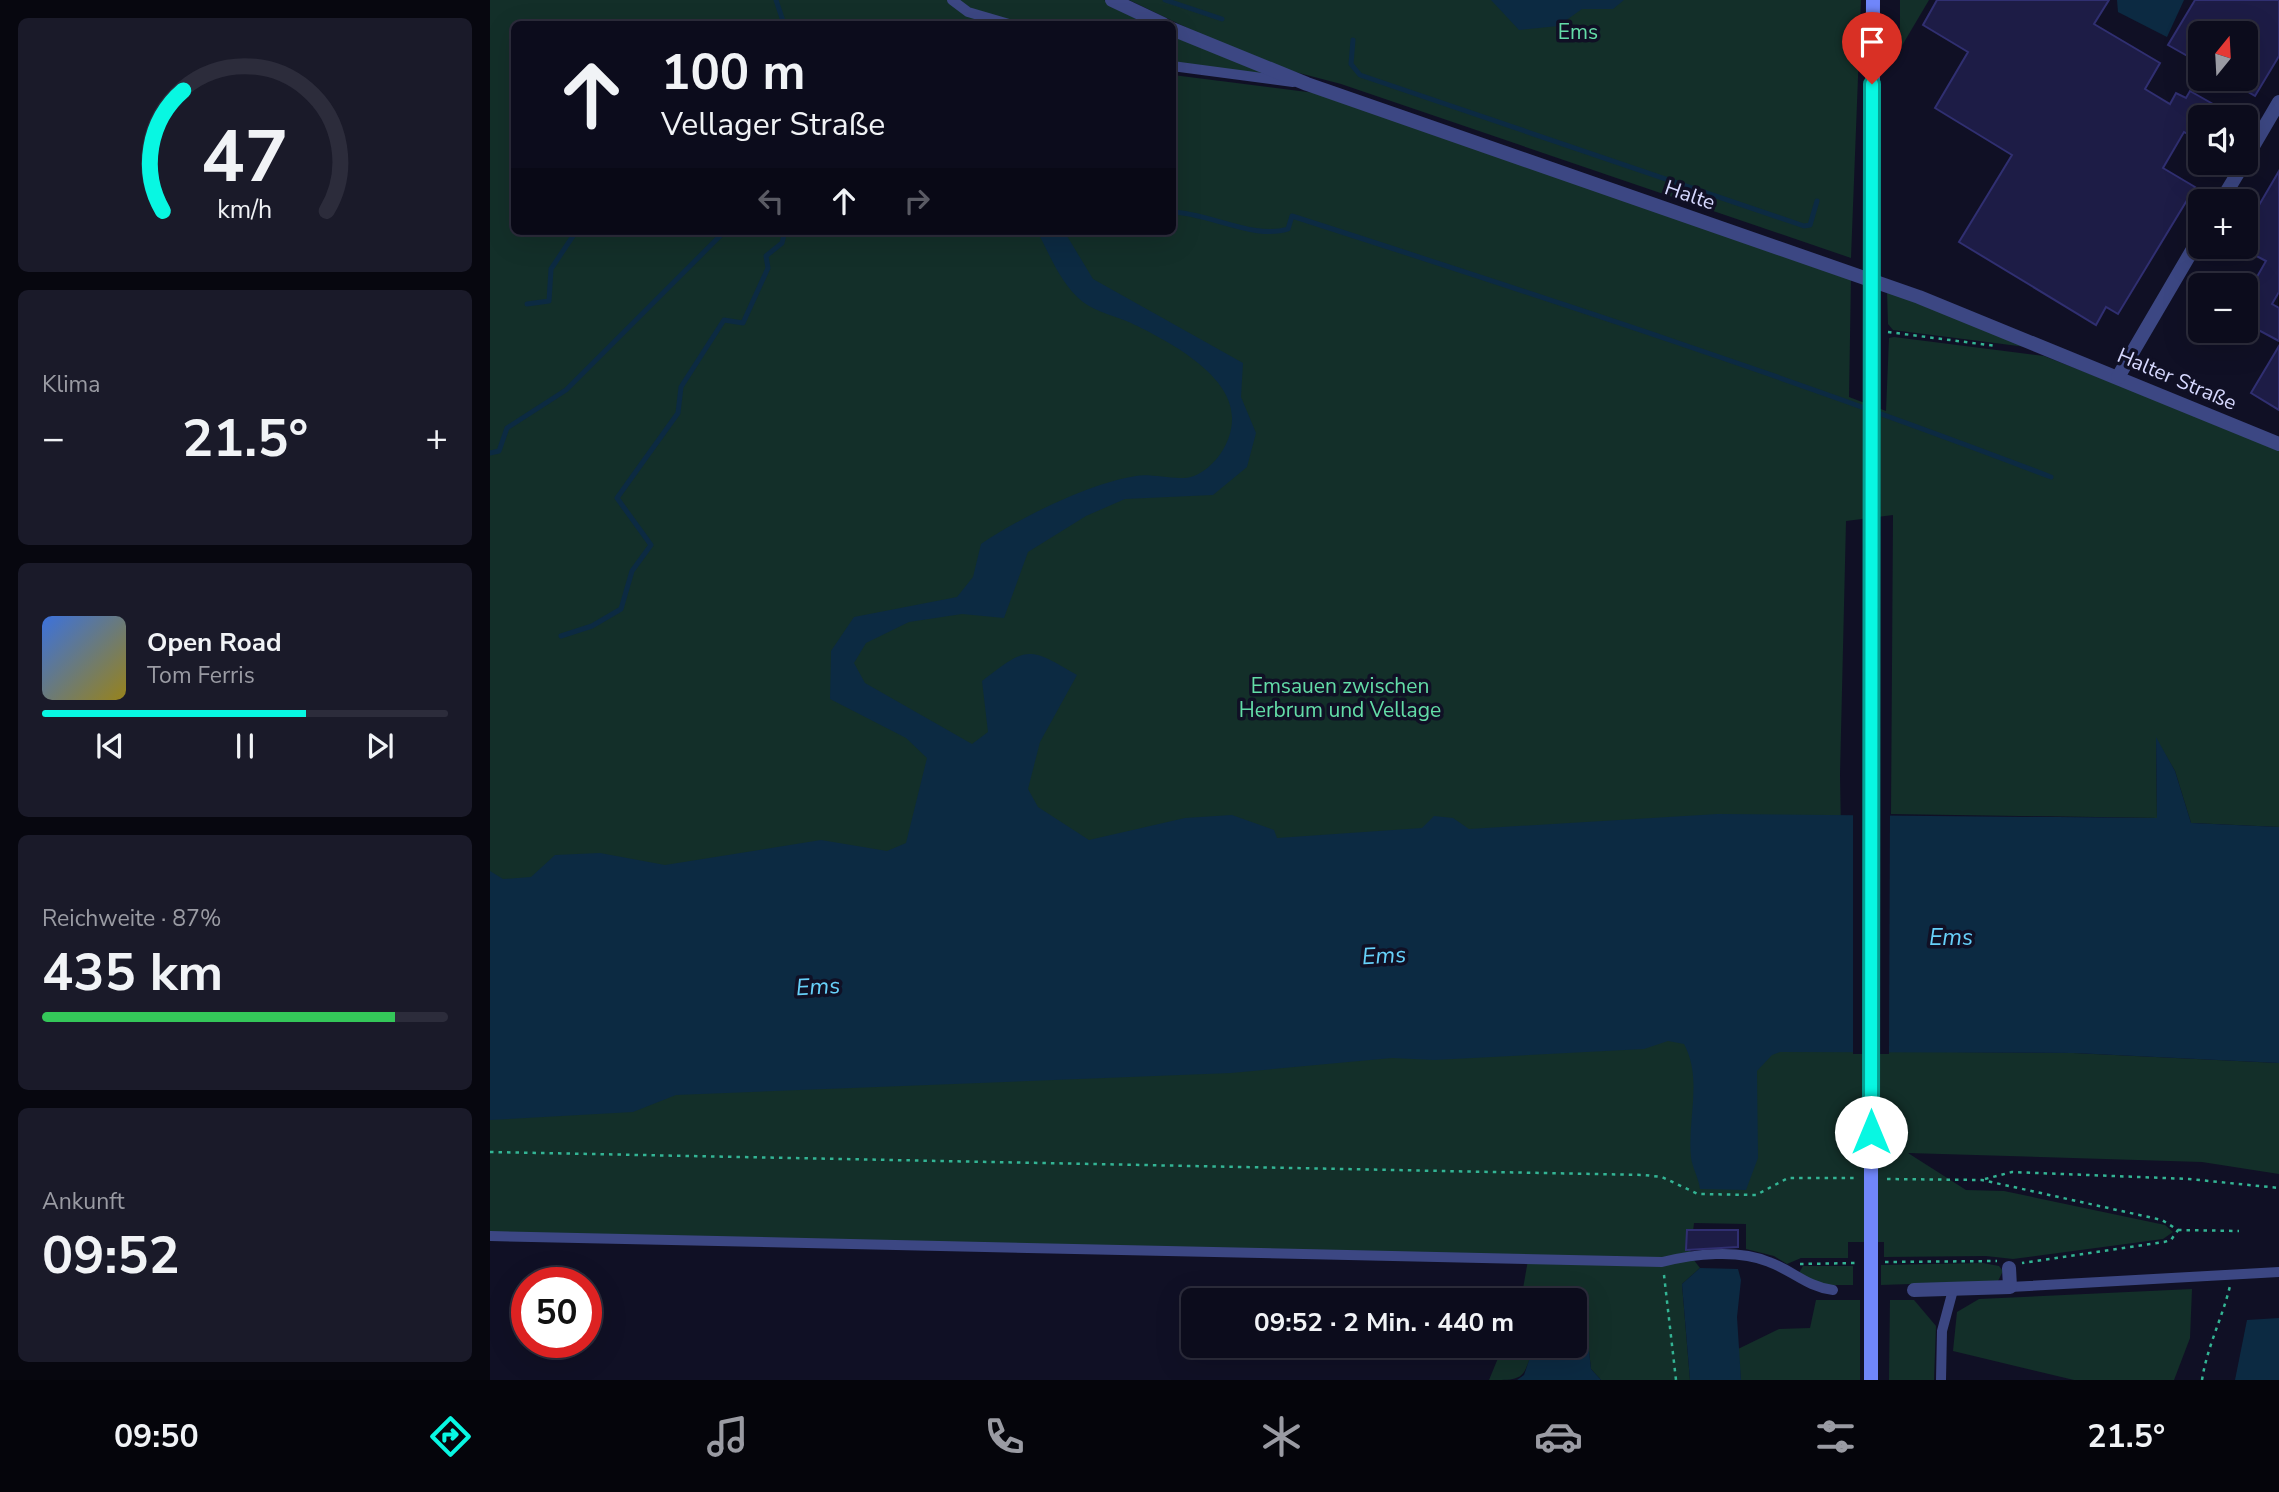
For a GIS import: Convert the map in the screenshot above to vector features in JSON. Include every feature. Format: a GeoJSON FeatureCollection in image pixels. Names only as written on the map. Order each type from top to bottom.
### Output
{"type":"FeatureCollection","features":[{"type":"Feature","properties":{"kind":"main road"},"geometry":{"type":"LineString","coordinates":[[1871,1380],[1876,1261],[1871,897],[1873,0]]}},
{"type":"Feature","properties":{"kind":"street"},"geometry":{"type":"LineString","coordinates":[[1112,0],[1157,21]]}},
{"type":"Feature","properties":{"kind":"street","name":"Halte"},"geometry":{"type":"LineString","coordinates":[[1176,31],[1307,84],[1888,285],[2058,351]]}},
{"type":"Feature","properties":{"kind":"street"},"geometry":{"type":"LineString","coordinates":[[2258,137],[2279,102]]}},
{"type":"Feature","properties":{"kind":"street"},"geometry":{"type":"LineString","coordinates":[[2118,377],[2188,257]]}},
{"type":"Feature","properties":{"kind":"street","name":"Halter Straße"},"geometry":{"type":"LineString","coordinates":[[2058,351],[2279,444]]}},
{"type":"Feature","properties":{"kind":"street"},"geometry":{"type":"LineString","coordinates":[[1914,1290],[2011,1287],[2009,1268]]}},
{"type":"Feature","properties":{"kind":"lane"},"geometry":{"type":"LineString","coordinates":[[952,0],[968,12],[999,21]]}},
{"type":"Feature","properties":{"kind":"lane"},"geometry":{"type":"LineString","coordinates":[[1176,67],[1307,84]]}},
{"type":"Feature","properties":{"kind":"lane"},"geometry":{"type":"LineString","coordinates":[[490,1236],[1662,1262],[1690,1255],[1750,1257],[1770,1262],[1817,1288],[1833,1290]]}},
{"type":"Feature","properties":{"kind":"lane"},"geometry":{"type":"LineString","coordinates":[[2011,1287],[2279,1272]]}},
{"type":"Feature","properties":{"kind":"lane"},"geometry":{"type":"LineString","coordinates":[[1941,1380],[1942,1331],[1953,1290]]}},
{"type":"Feature","properties":{"kind":"path"},"geometry":{"type":"LineString","coordinates":[[1885,332],[1997,346]]}},
{"type":"Feature","properties":{"kind":"path"},"geometry":{"type":"LineString","coordinates":[[490,1152],[1644,1175],[1662,1177],[1698,1194],[1756,1195],[1788,1178],[1857,1178]]}},
{"type":"Feature","properties":{"kind":"path"},"geometry":{"type":"LineString","coordinates":[[1982,1180],[2012,1172],[2189,1179],[2279,1188]]}},
{"type":"Feature","properties":{"kind":"path"},"geometry":{"type":"LineString","coordinates":[[1885,1179],[1982,1180],[2162,1220],[2178,1230],[2239,1231]]}},
{"type":"Feature","properties":{"kind":"path"},"geometry":{"type":"LineString","coordinates":[[1789,1273],[1802,1262],[1984,1260],[2000,1262],[2009,1268],[2020,1263],[2164,1242],[2171,1240],[2178,1230]]}},
{"type":"Feature","properties":{"kind":"path"},"geometry":{"type":"LineString","coordinates":[[1662,1262],[1676,1380]]}},
{"type":"Feature","properties":{"kind":"path"},"geometry":{"type":"LineString","coordinates":[[2202,1380],[2207,1353],[2223,1314],[2233,1274]]}},
{"type":"Feature","properties":{"kind":"green space","name":"Emsauen zwischen Herbrum und Vellage"},"geometry":{"type":"Polygon","coordinates":[[[490,0],[1104,0],[1149,21],[511,21],[511,235],[1176,235],[1176,75],[1331,95],[1851,277],[1849,397],[1886,411],[1889,338],[1894,337],[2044,356],[2279,448],[2279,827],[2191,823],[2175,771],[2156,739],[2157,818],[1891,814],[1893,515],[1846,521],[1840,775],[1845,1051],[2074,1053],[2279,1063],[2279,1174],[2202,1162],[1908,1153],[1966,1190],[2004,1191],[2165,1225],[2173,1232],[2163,1239],[2013,1259],[1986,1256],[1884,1257],[1884,1242],[1848,1242],[1848,1258],[1801,1258],[1787,1264],[1774,1256],[1746,1249],[1746,1224],[1694,1223],[1690,1255],[1700,1268],[1682,1284],[1690,1380],[1601,1380],[1591,1369],[1587,1333],[1587,1288],[1523,1288],[1528,1260],[490,1236],[490,0]]]}},
{"type":"Feature","properties":{"kind":"green space","name":"Ems"},"geometry":{"type":"Polygon","coordinates":[[[1129,0],[1861,0],[1851,258],[1341,84],[1280,68],[1129,0]]]}},
{"type":"Feature","properties":{"kind":"green space"},"geometry":{"type":"Polygon","coordinates":[[[1900,0],[1929,0],[1900,49],[1900,0]]]}},
{"type":"Feature","properties":{"kind":"green space"},"geometry":{"type":"Polygon","coordinates":[[[1176,35],[1290,82],[1176,66],[1176,35]]]}},
{"type":"Feature","properties":{"kind":"green space"},"geometry":{"type":"Polygon","coordinates":[[[1887,290],[2042,349],[1893,330],[1888,324],[1887,290]]]}},
{"type":"Feature","properties":{"kind":"green space"},"geometry":{"type":"Polygon","coordinates":[[[1983,1263],[1999,1266],[2003,1271],[1998,1281],[1881,1285],[1881,1265],[1983,1263]]]}},
{"type":"Feature","properties":{"kind":"green space"},"geometry":{"type":"Polygon","coordinates":[[[1803,1266],[1853,1266],[1853,1285],[1818,1285],[1799,1273],[1803,1266]]]}},
{"type":"Feature","properties":{"kind":"green space"},"geometry":{"type":"Polygon","coordinates":[[[2192,1289],[2190,1338],[2174,1380],[2074,1380],[1953,1351],[1957,1312],[1979,1299],[2192,1289]]]}},
{"type":"Feature","properties":{"kind":"green space"},"geometry":{"type":"Polygon","coordinates":[[[1816,1300],[1860,1300],[1860,1380],[1741,1380],[1738,1349],[1779,1329],[1810,1328],[1816,1300]]]}},
{"type":"Feature","properties":{"kind":"green space"},"geometry":{"type":"Polygon","coordinates":[[[1890,1300],[1914,1300],[1936,1326],[1934,1380],[1889,1380],[1890,1300]]]}},
{"type":"Feature","properties":{"kind":"green space"},"geometry":{"type":"Polygon","coordinates":[[[1498,1358],[1530,1358],[1524,1371],[1516,1378],[1489,1380],[1498,1358]]]}},
{"type":"Feature","properties":{"kind":"water"},"geometry":{"type":"Polygon","coordinates":[[[1491,0],[1624,0],[1613,9],[1582,9],[1558,26],[1519,30],[1491,0]]]}},
{"type":"Feature","properties":{"kind":"water"},"geometry":{"type":"Polygon","coordinates":[[[2117,0],[2184,0],[2167,37],[2118,12],[2117,0]]]}},
{"type":"Feature","properties":{"kind":"water","name":"Ems"},"geometry":{"type":"Polygon","coordinates":[[[1039,235],[1066,235],[1093,279],[1243,363],[1241,397],[1256,433],[1247,467],[1213,495],[1125,499],[1086,516],[1028,552],[1004,618],[962,614],[909,622],[866,643],[854,663],[865,683],[972,744],[988,732],[982,681],[1009,661],[1028,654],[1037,655],[1077,675],[1040,742],[1028,789],[1038,807],[1089,840],[1185,818],[1232,815],[1274,830],[1277,838],[1422,828],[1434,816],[1453,818],[1469,829],[1718,814],[2157,818],[2156,737],[2175,771],[2191,823],[2279,827],[2279,1063],[2074,1053],[1780,1052],[1772,1055],[1757,1071],[1758,1158],[1746,1190],[1700,1189],[1691,1157],[1694,1085],[1690,1057],[1684,1044],[1668,1041],[1644,1049],[1434,1060],[1392,1058],[1231,1073],[676,1095],[633,1112],[490,1120],[490,871],[503,879],[531,877],[555,855],[600,853],[665,865],[821,840],[887,851],[906,843],[927,758],[906,738],[830,699],[831,651],[854,617],[957,597],[973,577],[981,544],[1015,523],[1077,494],[1118,480],[1143,475],[1181,478],[1194,476],[1216,460],[1222,452],[1230,435],[1232,417],[1229,401],[1209,372],[1161,339],[1083,302],[1062,278],[1039,235]]]}},
{"type":"Feature","properties":{"kind":"water"},"geometry":{"type":"Polygon","coordinates":[[[1700,1268],[1738,1269],[1741,1280],[1737,1317],[1741,1380],[1690,1380],[1682,1284],[1700,1268]]]}},
{"type":"Feature","properties":{"kind":"water"},"geometry":{"type":"Polygon","coordinates":[[[2279,1318],[2279,1380],[2235,1380],[2247,1320],[2279,1318]]]}},
{"type":"Feature","properties":{"kind":"water"},"geometry":{"type":"Polygon","coordinates":[[[1587,1333],[1591,1369],[1601,1380],[1517,1380],[1524,1375],[1530,1358],[1587,1358],[1587,1333]]]}},
{"type":"Feature","properties":{"kind":"pier"},"geometry":{"type":"Polygon","coordinates":[[[1853,810],[1890,810],[1889,1054],[1853,1054],[1853,810]]]}},
{"type":"Feature","properties":{"kind":"building"},"geometry":{"type":"Polygon","coordinates":[[[1937,0],[2109,0],[2094,24],[2160,63],[2145,89],[2170,104],[2176,93],[2186,98],[2190,91],[2213,104],[2188,105],[2188,134],[2184,132],[2163,168],[2195,187],[2188,189],[2188,199],[2118,314],[2106,307],[2096,325],[1959,242],[2012,155],[1935,108],[1968,52],[1923,25],[1937,0]]]}},
{"type":"Feature","properties":{"kind":"building"},"geometry":{"type":"Polygon","coordinates":[[[2195,0],[2279,0],[2279,56],[2258,91],[2258,21],[2188,21],[2188,56],[2168,45],[2195,0]]]}},
{"type":"Feature","properties":{"kind":"building"},"geometry":{"type":"Polygon","coordinates":[[[2279,171],[2279,292],[2272,304],[2279,308],[2279,341],[2258,330],[2258,275],[2266,261],[2258,257],[2258,207],[2279,171]]]}},
{"type":"Feature","properties":{"kind":"building"},"geometry":{"type":"Polygon","coordinates":[[[2279,346],[2279,410],[2251,393],[2279,346]]]}},
{"type":"Feature","properties":{"kind":"building"},"geometry":{"type":"Polygon","coordinates":[[[1687,1230],[1738,1230],[1738,1247],[1686,1250],[1687,1230]]]}},
{"type":"Feature","properties":{"kind":"waterway"},"geometry":{"type":"LineString","coordinates":[[776,0],[783,21]]}},
{"type":"Feature","properties":{"kind":"waterway"},"geometry":{"type":"LineString","coordinates":[[1165,0],[1222,19]]}},
{"type":"Feature","properties":{"kind":"waterway"},"geometry":{"type":"LineString","coordinates":[[1353,40],[1351,64],[1360,75],[1804,226],[1810,225],[1817,201]]}},
{"type":"Feature","properties":{"kind":"waterway"},"geometry":{"type":"LineString","coordinates":[[1176,212],[1261,231],[1288,229],[1292,216],[1768,374],[2051,477]]}},
{"type":"Feature","properties":{"kind":"waterway"},"geometry":{"type":"LineString","coordinates":[[527,304],[549,301],[551,269],[574,235]]}},
{"type":"Feature","properties":{"kind":"waterway"},"geometry":{"type":"LineString","coordinates":[[490,453],[499,451],[507,428],[566,390],[721,235]]}},
{"type":"Feature","properties":{"kind":"waterway"},"geometry":{"type":"LineString","coordinates":[[561,636],[592,626],[621,609],[632,571],[651,545],[617,498],[678,413],[681,387],[724,320],[743,323],[768,268],[766,256],[782,243],[784,235]]}},
{"type":"Feature","properties":{"kind":"route"},"geometry":{"type":"LineString","coordinates":[[1871,1132],[1872,84]]}}]}
